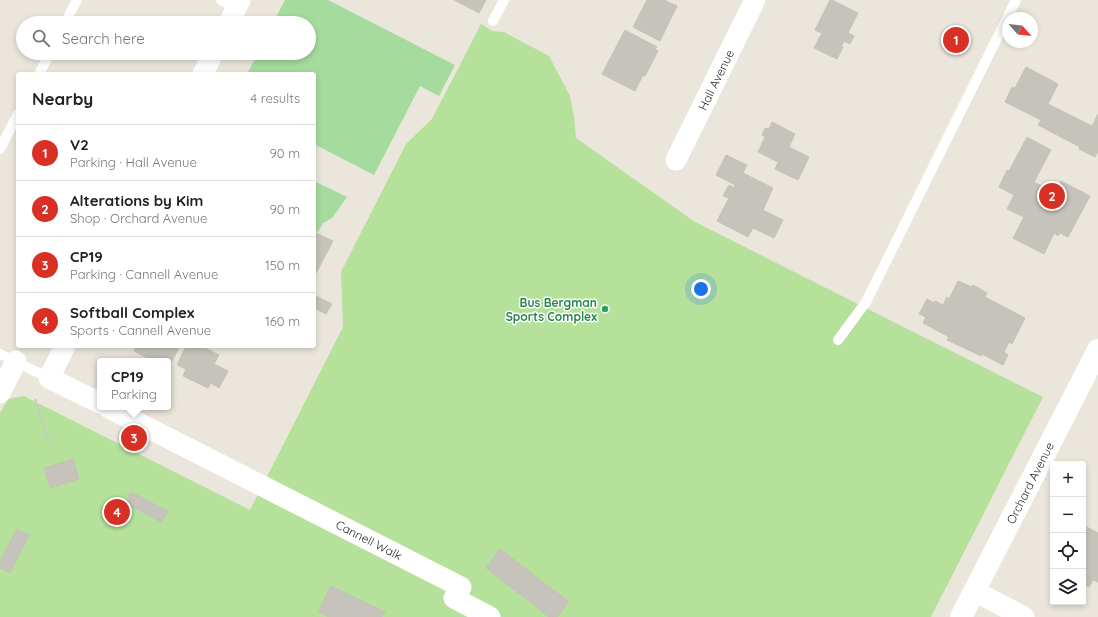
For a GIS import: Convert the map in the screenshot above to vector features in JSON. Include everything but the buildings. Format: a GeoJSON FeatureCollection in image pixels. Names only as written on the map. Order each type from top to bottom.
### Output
{"type":"FeatureCollection","features":[{"type":"Feature","properties":{"kind":"street","name":"Hall Avenue"},"geometry":{"type":"LineString","coordinates":[[676,160],[755,0]]}},
{"type":"Feature","properties":{"kind":"street"},"geometry":{"type":"LineString","coordinates":[[204,72],[210,60]]}},
{"type":"Feature","properties":{"kind":"street"},"geometry":{"type":"LineString","coordinates":[[64,348],[49,378],[97,402]]}},
{"type":"Feature","properties":{"kind":"street","name":"Orchard Avenue"},"geometry":{"type":"LineString","coordinates":[[961,617],[1096,357]]}},
{"type":"Feature","properties":{"kind":"street"},"geometry":{"type":"LineString","coordinates":[[0,393],[8,358]]}},
{"type":"Feature","properties":{"kind":"street","name":"Cannell Walk"},"geometry":{"type":"LineString","coordinates":[[113,410],[462,587],[454,598],[490,617]]}},
{"type":"Feature","properties":{"kind":"street"},"geometry":{"type":"LineString","coordinates":[[974,591],[1024,617]]}},
{"type":"Feature","properties":{"kind":"lane"},"geometry":{"type":"LineString","coordinates":[[69,16],[77,0]]}},
{"type":"Feature","properties":{"kind":"lane"},"geometry":{"type":"LineString","coordinates":[[493,21],[504,0]]}},
{"type":"Feature","properties":{"kind":"lane"},"geometry":{"type":"LineString","coordinates":[[838,340],[866,302],[1016,0]]}},
{"type":"Feature","properties":{"kind":"lane"},"geometry":{"type":"LineString","coordinates":[[40,72],[46,60]]}},
{"type":"Feature","properties":{"kind":"lane"},"geometry":{"type":"LineString","coordinates":[[0,150],[16,118]]}},
{"type":"Feature","properties":{"kind":"lane"},"geometry":{"type":"LineString","coordinates":[[8,358],[49,378]]}},
{"type":"Feature","properties":{"kind":"path"},"geometry":{"type":"LineString","coordinates":[[35,399],[49,439]]}},
{"type":"Feature","properties":{"kind":"green space"},"geometry":{"type":"Polygon","coordinates":[[[285,0],[328,0],[455,65],[439,96],[420,86],[374,175],[316,145],[316,72],[248,72],[254,60],[316,60],[316,16],[277,16],[285,0]]]}},
{"type":"Feature","properties":{"kind":"green space","name":"Bus Bergman Sports Complex"},"geometry":{"type":"Polygon","coordinates":[[[481,24],[492,31],[504,32],[549,56],[570,96],[576,138],[695,222],[1043,397],[931,617],[0,617],[0,413],[8,399],[24,396],[250,510],[343,327],[341,272],[406,144],[432,119],[481,24]]]}},
{"type":"Feature","properties":{"kind":"green space"},"geometry":{"type":"Polygon","coordinates":[[[316,182],[347,197],[332,218],[323,223],[318,232],[316,231],[316,182]]]}},
{"type":"Feature","properties":{"kind":"place","name":"V2"},"geometry":{"type":"Point","coordinates":[956,40]}},
{"type":"Feature","properties":{"kind":"place","name":"Alterations by Kim"},"geometry":{"type":"Point","coordinates":[1052,196]}},
{"type":"Feature","properties":{"kind":"place","name":"Bus Bergman Sports Complex"},"geometry":{"type":"Point","coordinates":[605,309]}},
{"type":"Feature","properties":{"kind":"place","name":"CP19"},"geometry":{"type":"Point","coordinates":[134,438]}},
{"type":"Feature","properties":{"kind":"place","name":"Softball Complex"},"geometry":{"type":"Point","coordinates":[117,512]}}]}
